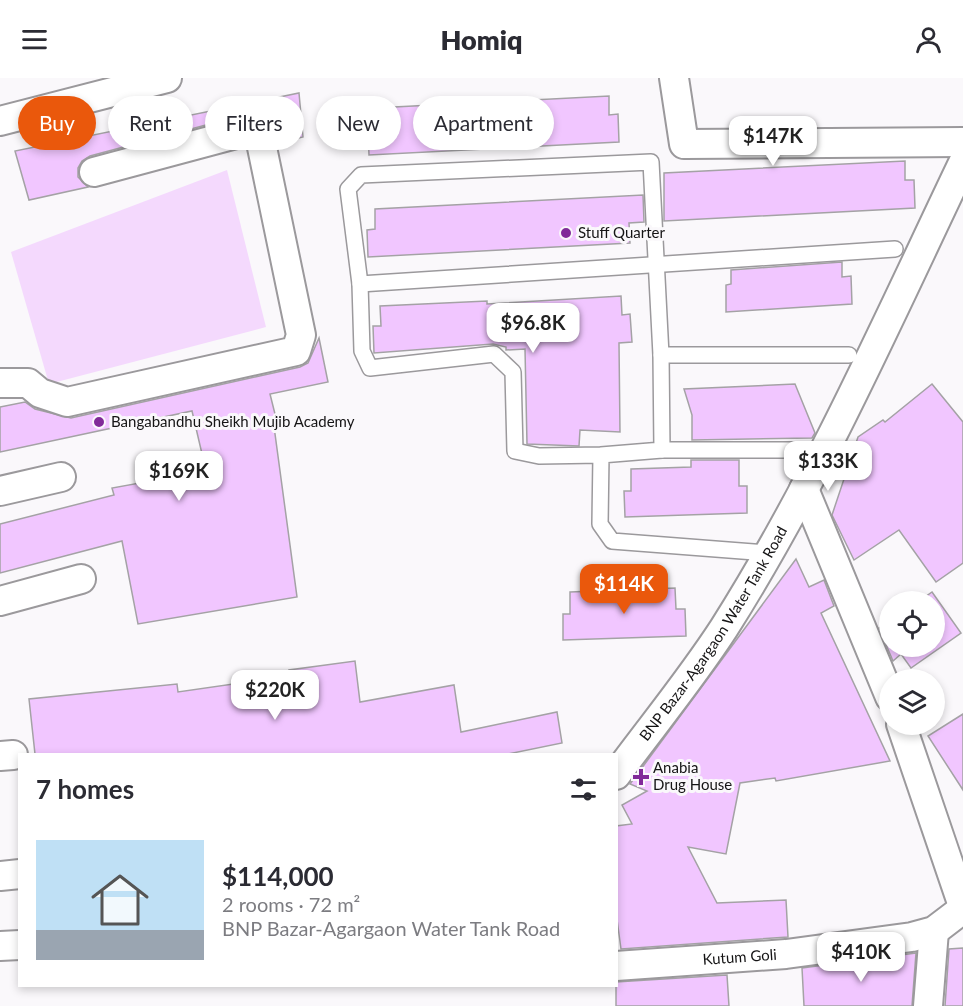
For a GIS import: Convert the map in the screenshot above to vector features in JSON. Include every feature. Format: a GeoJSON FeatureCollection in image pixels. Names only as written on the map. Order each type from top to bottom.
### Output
{"type":"FeatureCollection","features":[{"type":"Feature","properties":{"kind":"street"},"geometry":{"type":"LineString","coordinates":[[0,121],[166,78]]}},
{"type":"Feature","properties":{"kind":"street"},"geometry":{"type":"LineString","coordinates":[[674,78],[684,144],[963,142]]}},
{"type":"Feature","properties":{"kind":"street"},"geometry":{"type":"LineString","coordinates":[[0,383],[28,383],[40,393],[67,402],[296,351],[301,335],[259,133],[236,134],[94,172]]}},
{"type":"Feature","properties":{"kind":"street","name":"BNP Bazar-Agargaon Water Tank Road"},"geometry":{"type":"LineString","coordinates":[[618,772],[723,629],[804,489],[963,163]]}},
{"type":"Feature","properties":{"kind":"street"},"geometry":{"type":"LineString","coordinates":[[0,491],[61,477]]}},
{"type":"Feature","properties":{"kind":"street"},"geometry":{"type":"LineString","coordinates":[[804,489],[879,670]]}},
{"type":"Feature","properties":{"kind":"street"},"geometry":{"type":"LineString","coordinates":[[0,601],[81,579]]}},
{"type":"Feature","properties":{"kind":"street"},"geometry":{"type":"LineString","coordinates":[[905,735],[963,908]]}},
{"type":"Feature","properties":{"kind":"street"},"geometry":{"type":"LineString","coordinates":[[0,876],[18,874]]}},
{"type":"Feature","properties":{"kind":"street","name":"Kutum Goli"},"geometry":{"type":"LineString","coordinates":[[618,966],[786,954],[934,931],[963,908]]}},
{"type":"Feature","properties":{"kind":"street"},"geometry":{"type":"LineString","coordinates":[[928,1006],[934,931]]}},
{"type":"Feature","properties":{"kind":"street"},"geometry":{"type":"LineString","coordinates":[[0,946],[18,945]]}},
{"type":"Feature","properties":{"kind":"lane"},"geometry":{"type":"LineString","coordinates":[[662,450],[661,355],[651,162],[361,175],[348,189],[360,284],[362,351],[370,368],[494,354],[513,372],[515,451],[539,456],[601,455],[662,450],[792,450]]}},
{"type":"Feature","properties":{"kind":"lane"},"geometry":{"type":"LineString","coordinates":[[360,284],[895,249]]}},
{"type":"Feature","properties":{"kind":"lane"},"geometry":{"type":"LineString","coordinates":[[661,355],[849,355]]}},
{"type":"Feature","properties":{"kind":"lane"},"geometry":{"type":"LineString","coordinates":[[601,455],[600,524],[612,541],[767,553]]}},
{"type":"Feature","properties":{"kind":"shaded area"},"geometry":{"type":"Polygon","coordinates":[[[227,170],[266,327],[49,384],[11,252],[227,170]]]}},
{"type":"Feature","properties":{"kind":"building"},"geometry":{"type":"Polygon","coordinates":[[[609,96],[609,115],[618,114],[619,142],[554,145],[554,99],[609,96]]]}},
{"type":"Feature","properties":{"kind":"building"},"geometry":{"type":"Polygon","coordinates":[[[413,106],[413,150],[465,150],[369,155],[369,150],[401,150],[401,107],[413,106]]]}},
{"type":"Feature","properties":{"kind":"building"},"geometry":{"type":"Polygon","coordinates":[[[205,112],[205,125],[193,128],[193,115],[205,112]]]}},
{"type":"Feature","properties":{"kind":"building"},"geometry":{"type":"Polygon","coordinates":[[[108,132],[108,150],[112,150],[90,156],[82,161],[78,168],[78,177],[88,187],[29,200],[15,151],[96,150],[96,134],[108,132]]]}},
{"type":"Feature","properties":{"kind":"building"},"geometry":{"type":"Polygon","coordinates":[[[905,161],[905,180],[914,180],[915,208],[664,221],[664,173],[905,161]]]}},
{"type":"Feature","properties":{"kind":"building"},"geometry":{"type":"Polygon","coordinates":[[[643,195],[644,222],[629,223],[630,243],[368,257],[367,230],[375,229],[375,209],[643,195]]]}},
{"type":"Feature","properties":{"kind":"building"},"geometry":{"type":"Polygon","coordinates":[[[842,262],[842,277],[851,276],[852,304],[726,312],[726,285],[731,284],[731,270],[842,262]]]}},
{"type":"Feature","properties":{"kind":"building"},"geometry":{"type":"Polygon","coordinates":[[[621,296],[622,315],[630,314],[632,342],[619,343],[620,432],[580,430],[579,446],[527,444],[525,349],[506,350],[506,347],[493,344],[374,353],[373,326],[381,326],[380,306],[487,301],[487,304],[621,296]]]}},
{"type":"Feature","properties":{"kind":"building"},"geometry":{"type":"Polygon","coordinates":[[[319,338],[328,382],[270,394],[276,418],[273,419],[297,597],[138,624],[122,541],[0,573],[0,524],[114,495],[112,488],[206,471],[192,411],[0,452],[0,407],[25,402],[35,409],[71,418],[300,367],[308,363],[319,338]]]}},
{"type":"Feature","properties":{"kind":"building"},"geometry":{"type":"Polygon","coordinates":[[[795,384],[815,433],[812,438],[692,440],[692,415],[684,389],[795,384]]]}},
{"type":"Feature","properties":{"kind":"building"},"geometry":{"type":"Polygon","coordinates":[[[932,384],[963,422],[963,563],[936,582],[899,530],[854,560],[832,515],[858,437],[883,420],[885,422],[932,384]]]}},
{"type":"Feature","properties":{"kind":"building"},"geometry":{"type":"Polygon","coordinates":[[[691,460],[739,460],[739,486],[747,486],[747,513],[625,517],[624,491],[631,491],[631,469],[691,467],[691,460]]]}},
{"type":"Feature","properties":{"kind":"building"},"geometry":{"type":"Polygon","coordinates":[[[796,559],[809,587],[824,580],[834,606],[821,613],[890,761],[776,781],[775,778],[740,783],[726,854],[688,847],[717,903],[786,900],[788,937],[621,949],[618,927],[618,826],[632,824],[622,805],[647,791],[630,784],[796,559]]]}},
{"type":"Feature","properties":{"kind":"building"},"geometry":{"type":"Polygon","coordinates":[[[675,588],[676,609],[685,609],[686,636],[563,640],[563,614],[570,614],[570,592],[675,588]]]}},
{"type":"Feature","properties":{"kind":"building"},"geometry":{"type":"Polygon","coordinates":[[[945,610],[961,633],[945,644],[945,610]]]}},
{"type":"Feature","properties":{"kind":"building"},"geometry":{"type":"Polygon","coordinates":[[[903,657],[927,657],[911,668],[903,657]]]}},
{"type":"Feature","properties":{"kind":"building"},"geometry":{"type":"Polygon","coordinates":[[[355,661],[360,702],[454,685],[461,732],[557,712],[562,743],[513,753],[35,753],[29,699],[177,684],[178,692],[290,676],[289,670],[355,661]]]}},
{"type":"Feature","properties":{"kind":"building"},"geometry":{"type":"Polygon","coordinates":[[[963,714],[963,790],[928,736],[945,735],[945,725],[963,714]]]}},
{"type":"Feature","properties":{"kind":"building"},"geometry":{"type":"Polygon","coordinates":[[[963,948],[963,1006],[945,1006],[949,949],[963,948]]]}},
{"type":"Feature","properties":{"kind":"building"},"geometry":{"type":"Polygon","coordinates":[[[916,953],[912,1006],[804,1006],[802,968],[916,953]]]}},
{"type":"Feature","properties":{"kind":"building"},"geometry":{"type":"Polygon","coordinates":[[[727,975],[729,1006],[616,1006],[618,982],[727,975]]]}},
{"type":"Feature","properties":{"kind":"place","name":"Stuff Quarter"},"geometry":{"type":"Point","coordinates":[566,233]}},
{"type":"Feature","properties":{"kind":"place","name":"Bangabandhu Sheikh Mujib Academy"},"geometry":{"type":"Point","coordinates":[99,422]}},
{"type":"Feature","properties":{"kind":"place","name":"Anabia Drug House"},"geometry":{"type":"Point","coordinates":[641,777]}}]}
